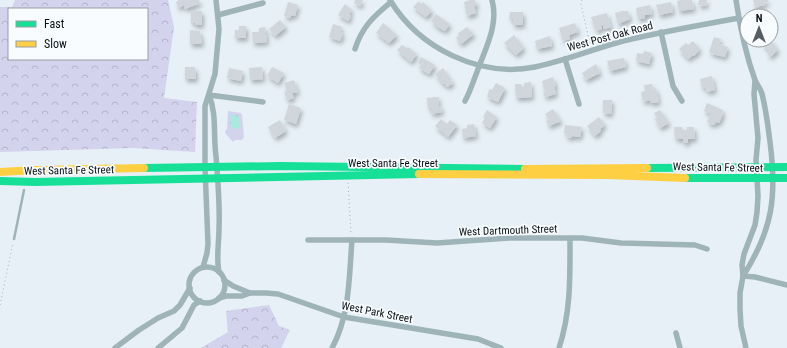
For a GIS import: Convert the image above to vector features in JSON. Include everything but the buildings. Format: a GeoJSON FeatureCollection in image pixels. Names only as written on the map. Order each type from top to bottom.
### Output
{"type":"FeatureCollection","features":[{"type":"Feature","properties":{"kind":"street"},"geometry":{"type":"LineString","coordinates":[[203,267],[208,244],[205,179],[205,106],[215,74],[219,29],[216,0]]}},
{"type":"Feature","properties":{"kind":"street"},"geometry":{"type":"LineString","coordinates":[[465,101],[494,25],[492,0]]}},
{"type":"Feature","properties":{"kind":"street"},"geometry":{"type":"LineString","coordinates":[[736,0],[739,18]]}},
{"type":"Feature","properties":{"kind":"street"},"geometry":{"type":"LineString","coordinates":[[355,49],[359,36],[365,27],[390,1]]}},
{"type":"Feature","properties":{"kind":"street","name":"West Post Oak Road"},"geometry":{"type":"LineString","coordinates":[[390,1],[411,28],[432,44],[458,58],[496,68],[518,69],[535,67],[661,32],[739,18]]}},
{"type":"Feature","properties":{"kind":"street"},"geometry":{"type":"LineString","coordinates":[[218,15],[263,3]]}},
{"type":"Feature","properties":{"kind":"street","name":"West Post Oak Road"},"geometry":{"type":"LineString","coordinates":[[661,32],[673,86],[682,101]]}},
{"type":"Feature","properties":{"kind":"street"},"geometry":{"type":"LineString","coordinates":[[743,276],[751,263],[765,233],[771,213],[773,193],[773,167],[762,92],[756,81],[747,48]]}},
{"type":"Feature","properties":{"kind":"street","name":"West Post Oak Road"},"geometry":{"type":"LineString","coordinates":[[564,59],[579,104]]}},
{"type":"Feature","properties":{"kind":"street"},"geometry":{"type":"LineString","coordinates":[[746,348],[741,326],[740,293],[743,276],[742,265],[744,254],[755,225],[757,212],[758,138],[754,94],[756,81]]}},
{"type":"Feature","properties":{"kind":"street"},"geometry":{"type":"LineString","coordinates":[[209,95],[264,102]]}},
{"type":"Feature","properties":{"kind":"street"},"geometry":{"type":"LineString","coordinates":[[209,95],[213,106],[218,178],[219,231],[217,263],[219,272]]}},
{"type":"Feature","properties":{"kind":"street","name":"West Santa Fe Street"},"geometry":{"type":"LineString","coordinates":[[0,172],[36,170],[295,166],[608,169],[787,167]]}},
{"type":"Feature","properties":{"kind":"street","name":"West Santa Fe Street"},"geometry":{"type":"LineString","coordinates":[[0,181],[35,182],[205,179],[347,174],[608,175],[680,178],[787,178]]}},
{"type":"Feature","properties":{"kind":"street","name":"West Dartmouth Street"},"geometry":{"type":"LineString","coordinates":[[308,240],[386,240],[437,243],[509,238],[570,238],[622,243],[695,245],[707,249]]}},
{"type":"Feature","properties":{"kind":"street"},"geometry":{"type":"LineString","coordinates":[[559,348],[569,304],[570,238]]}},
{"type":"Feature","properties":{"kind":"street"},"geometry":{"type":"LineString","coordinates":[[332,348],[340,332],[347,307],[352,240]]}},
{"type":"Feature","properties":{"kind":"street"},"geometry":{"type":"LineString","coordinates":[[203,267],[214,268],[219,272],[224,280],[224,289],[218,298],[206,302],[200,301],[192,294],[190,283],[194,273],[203,267]]}},
{"type":"Feature","properties":{"kind":"street"},"geometry":{"type":"LineString","coordinates":[[743,276],[755,277],[787,285]]}},
{"type":"Feature","properties":{"kind":"street","name":"West Park Street"},"geometry":{"type":"LineString","coordinates":[[224,280],[233,286],[250,293],[278,294],[344,317],[478,339],[502,348]]}},
{"type":"Feature","properties":{"kind":"street"},"geometry":{"type":"LineString","coordinates":[[115,348],[158,318],[174,311],[180,305],[190,288]]}},
{"type":"Feature","properties":{"kind":"street","name":"West Park Street"},"geometry":{"type":"LineString","coordinates":[[218,298],[226,296],[242,296],[250,293]]}},
{"type":"Feature","properties":{"kind":"street"},"geometry":{"type":"LineString","coordinates":[[158,348],[182,328],[194,305],[200,301]]}},
{"type":"Feature","properties":{"kind":"street"},"geometry":{"type":"LineString","coordinates":[[676,333],[680,348]]}},
{"type":"Feature","properties":{"kind":"lane"},"geometry":{"type":"LineString","coordinates":[[14,239],[24,190]]}},
{"type":"Feature","properties":{"kind":"path"},"geometry":{"type":"LineString","coordinates":[[582,0],[581,4],[592,51]]}},
{"type":"Feature","properties":{"kind":"path"},"geometry":{"type":"LineString","coordinates":[[347,174],[352,240]]}},
{"type":"Feature","properties":{"kind":"path"},"geometry":{"type":"LineString","coordinates":[[0,305],[14,239]]}},
{"type":"Feature","properties":{"kind":"green space"},"geometry":{"type":"Polygon","coordinates":[[[15,0],[168,0],[174,27],[164,98],[197,102],[195,152],[133,148],[0,152],[0,7],[12,7],[15,0]]]}},
{"type":"Feature","properties":{"kind":"green space"},"geometry":{"type":"Polygon","coordinates":[[[228,111],[241,113],[242,115],[244,137],[242,140],[235,140],[233,142],[226,134],[225,131],[227,129],[228,111]]]}},
{"type":"Feature","properties":{"kind":"green space"},"geometry":{"type":"Polygon","coordinates":[[[269,305],[279,326],[290,330],[281,348],[201,348],[228,332],[226,311],[269,305]]]}},
{"type":"Feature","properties":{"kind":"water"},"geometry":{"type":"Polygon","coordinates":[[[231,114],[239,116],[240,128],[234,129],[230,125],[231,114]]]}},
{"type":"Feature","properties":{"kind":"traffic: fast"},"geometry":{"type":"LineString","coordinates":[[144,168],[280,166],[525,169]]}},
{"type":"Feature","properties":{"kind":"traffic: fast"},"geometry":{"type":"LineString","coordinates":[[647,168],[787,167]]}},
{"type":"Feature","properties":{"kind":"traffic: fast"},"geometry":{"type":"LineString","coordinates":[[0,181],[35,182],[419,174]]}},
{"type":"Feature","properties":{"kind":"traffic: fast"},"geometry":{"type":"LineString","coordinates":[[685,178],[787,178]]}},
{"type":"Feature","properties":{"kind":"traffic: slow"},"geometry":{"type":"LineString","coordinates":[[0,172],[144,168]]}},
{"type":"Feature","properties":{"kind":"traffic: slow"},"geometry":{"type":"LineString","coordinates":[[525,169],[647,168]]}},
{"type":"Feature","properties":{"kind":"traffic: slow"},"geometry":{"type":"LineString","coordinates":[[419,174],[608,175],[685,178]]}}]}
